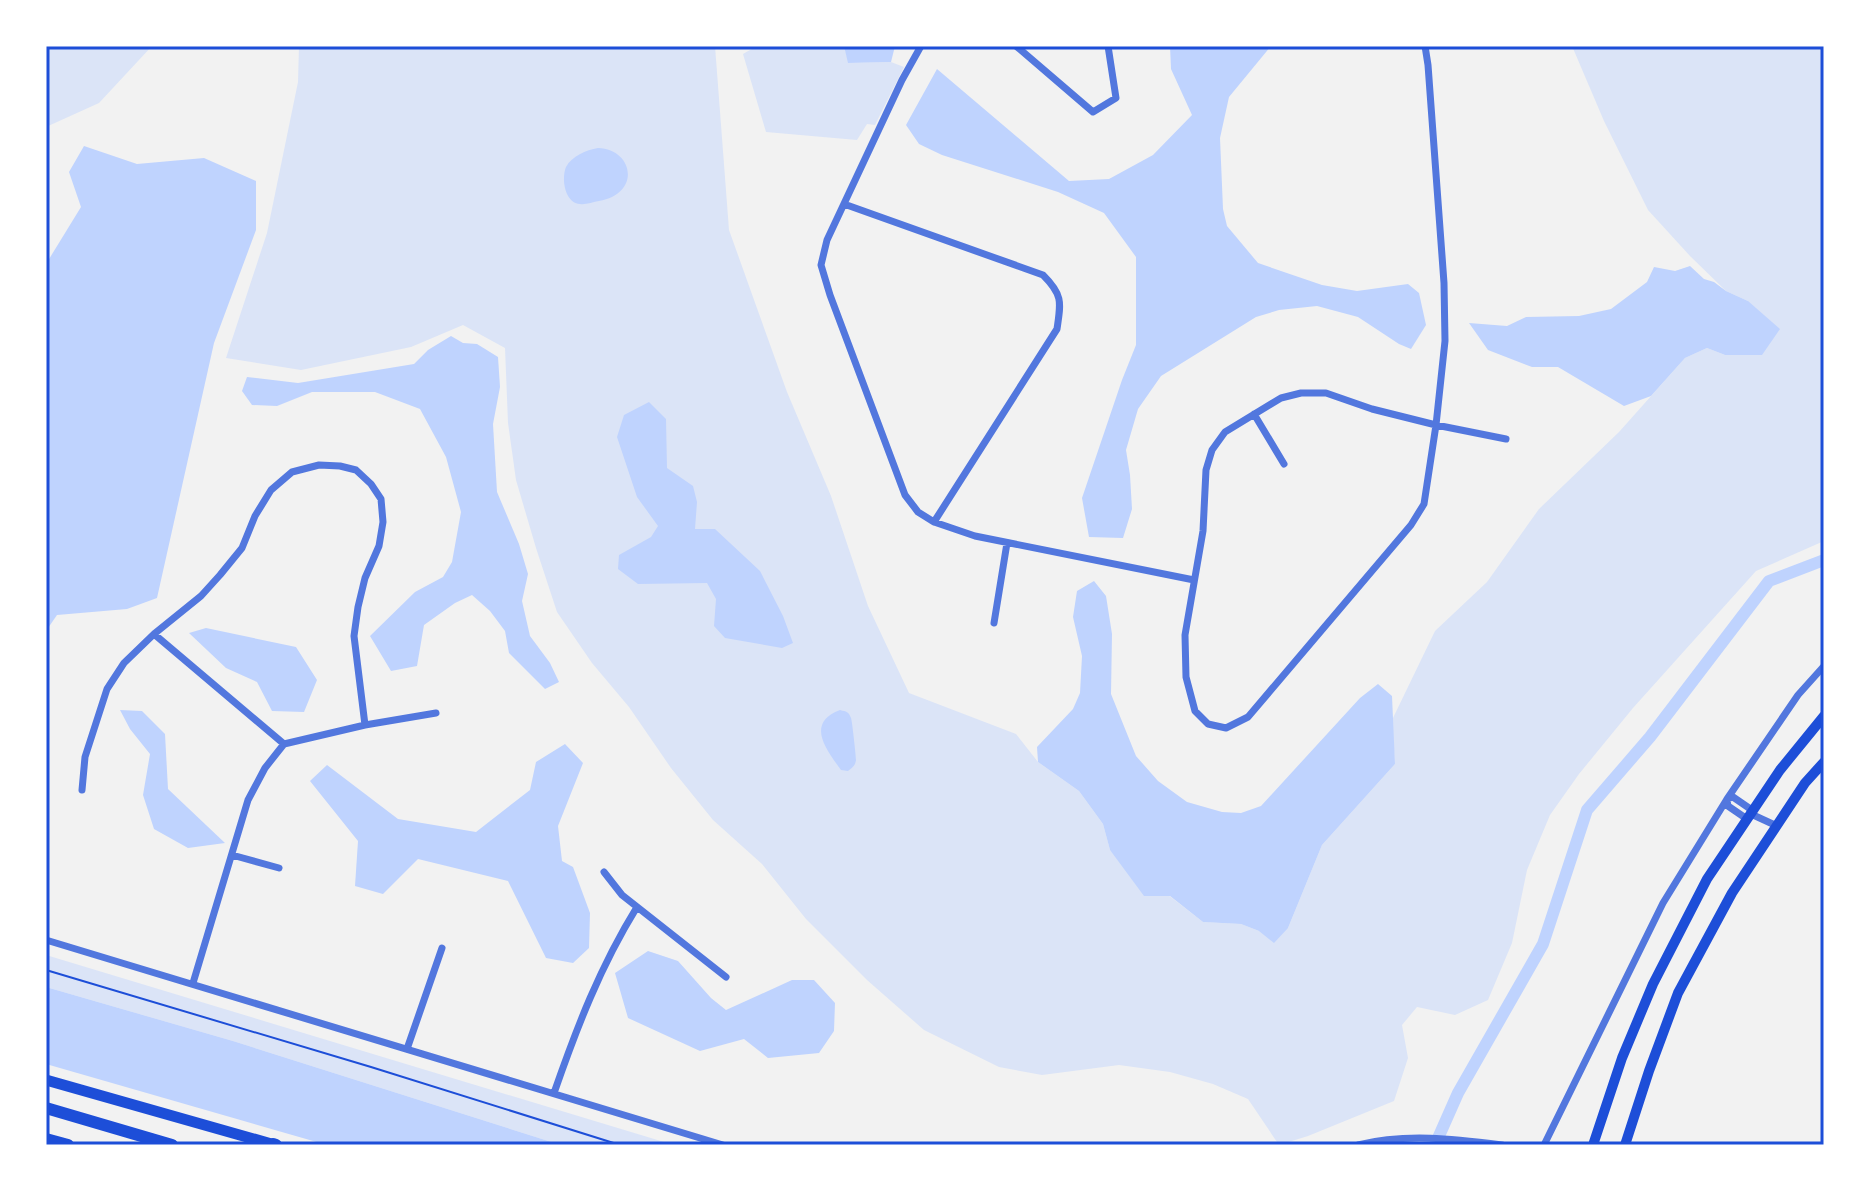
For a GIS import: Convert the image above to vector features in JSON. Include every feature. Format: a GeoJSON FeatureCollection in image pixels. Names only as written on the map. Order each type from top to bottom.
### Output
{"type":"FeatureCollection","features":[{"type":"Feature","properties":{"kind":"highway"},"geometry":{"type":"LineString","coordinates":[[46,1108],[172,1145]]}},
{"type":"Feature","properties":{"kind":"highway"},"geometry":{"type":"LineString","coordinates":[[46,1139],[68,1145]]}},
{"type":"Feature","properties":{"kind":"main road"},"geometry":{"type":"LineString","coordinates":[[1593,1145],[1622,1058],[1653,984],[1707,879],[1780,770],[1824,716]]}},
{"type":"Feature","properties":{"kind":"main road"},"geometry":{"type":"LineString","coordinates":[[1625,1145],[1678,993],[1732,893],[1805,783],[1824,762]]}},
{"type":"Feature","properties":{"kind":"main road"},"geometry":{"type":"LineString","coordinates":[[46,1080],[275,1145]]}},
{"type":"Feature","properties":{"kind":"street"},"geometry":{"type":"LineString","coordinates":[[921,46],[827,240],[821,265],[905,495],[918,512],[934,522],[975,536],[1194,580]]}},
{"type":"Feature","properties":{"kind":"street"},"geometry":{"type":"LineString","coordinates":[[1016,46],[1093,112],[1116,98],[1108,46]]}},
{"type":"Feature","properties":{"kind":"street"},"geometry":{"type":"LineString","coordinates":[[1425,46],[1444,283],[1445,341],[1436,425],[1424,504],[1411,525],[1316,640],[1248,717],[1226,728],[1208,724],[1195,711],[1186,677],[1185,635],[1203,531],[1206,470],[1212,450],[1225,432],[1281,398],[1301,393],[1326,393],[1372,409],[1436,425],[1506,439]]}},
{"type":"Feature","properties":{"kind":"street"},"geometry":{"type":"LineString","coordinates":[[844,204],[1043,275],[1056,288],[1060,305],[1057,329],[934,522]]}},
{"type":"Feature","properties":{"kind":"street"},"geometry":{"type":"LineString","coordinates":[[1254,414],[1284,464]]}},
{"type":"Feature","properties":{"kind":"street"},"geometry":{"type":"LineString","coordinates":[[82,790],[85,757],[107,689],[124,663],[201,596],[220,575],[242,548],[255,516],[271,490],[292,472],[319,465],[356,470],[381,499],[383,522],[379,546],[365,578],[354,636],[365,725]]}},
{"type":"Feature","properties":{"kind":"street"},"geometry":{"type":"LineString","coordinates":[[994,623],[1007,543]]}},
{"type":"Feature","properties":{"kind":"street"},"geometry":{"type":"LineString","coordinates":[[154,634],[284,744]]}},
{"type":"Feature","properties":{"kind":"street"},"geometry":{"type":"LineString","coordinates":[[1544,1145],[1663,903],[1727,799],[1798,695],[1824,666]]}},
{"type":"Feature","properties":{"kind":"street"},"geometry":{"type":"LineString","coordinates":[[193,983],[248,800],[265,768],[284,744],[365,725],[436,713]]}},
{"type":"Feature","properties":{"kind":"street"},"geometry":{"type":"LineString","coordinates":[[1727,799],[1733,797],[1749,808],[1751,814],[1777,826]]}},
{"type":"Feature","properties":{"kind":"street"},"geometry":{"type":"LineString","coordinates":[[232,855],[279,868]]}},
{"type":"Feature","properties":{"kind":"street"},"geometry":{"type":"LineString","coordinates":[[604,872],[622,895],[726,977]]}},
{"type":"Feature","properties":{"kind":"street"},"geometry":{"type":"LineString","coordinates":[[554,1093],[600,972],[637,907]]}},
{"type":"Feature","properties":{"kind":"street"},"geometry":{"type":"LineString","coordinates":[[46,940],[723,1145]]}},
{"type":"Feature","properties":{"kind":"street"},"geometry":{"type":"LineString","coordinates":[[407,1049],[442,948]]}},
{"type":"Feature","properties":{"kind":"street"},"geometry":{"type":"LineString","coordinates":[[1358,1145],[1416,1137],[1502,1145]]}},
{"type":"Feature","properties":{"kind":"path"},"geometry":{"type":"LineString","coordinates":[[46,970],[356,1062],[620,1145]]}},
{"type":"Feature","properties":{"kind":"shaded area"},"geometry":{"type":"Polygon","coordinates":[[[46,46],[152,46],[99,103],[46,127],[46,46]]]}},
{"type":"Feature","properties":{"kind":"shaded area"},"geometry":{"type":"Polygon","coordinates":[[[299,46],[715,46],[729,230],[787,392],[831,496],[868,606],[909,693],[1016,734],[1038,762],[1079,791],[1103,824],[1110,850],[1203,922],[1241,924],[1259,931],[1288,928],[1322,845],[1395,764],[1392,720],[1435,631],[1487,582],[1539,509],[1619,432],[1685,358],[1707,348],[1725,355],[1748,301],[1726,291],[1648,210],[1604,121],[1572,46],[1824,46],[1824,541],[1756,571],[1633,708],[1579,774],[1550,815],[1527,870],[1512,943],[1488,1000],[1455,1015],[1417,1007],[1402,1025],[1408,1058],[1394,1101],[1279,1145],[1248,1099],[1213,1084],[1170,1072],[1119,1065],[1042,1075],[999,1067],[924,1030],[867,980],[806,919],[762,864],[713,820],[671,768],[629,707],[592,663],[557,612],[516,480],[508,423],[505,348],[463,325],[411,347],[301,370],[226,358],[267,233],[298,82],[299,46]]]}},
{"type":"Feature","properties":{"kind":"shaded area"},"geometry":{"type":"Polygon","coordinates":[[[757,46],[844,46],[849,63],[891,62],[904,67],[875,125],[867,124],[857,140],[766,132],[743,54],[757,46]]]}},
{"type":"Feature","properties":{"kind":"shaded area"},"geometry":{"type":"Polygon","coordinates":[[[46,955],[674,1145],[561,1145],[233,1041],[46,987],[46,955]]]}},
{"type":"Feature","properties":{"kind":"water"},"geometry":{"type":"Polygon","coordinates":[[[844,46],[895,46],[891,62],[848,63],[844,46]]]}},
{"type":"Feature","properties":{"kind":"water"},"geometry":{"type":"Polygon","coordinates":[[[1170,46],[1271,46],[1229,97],[1220,138],[1223,209],[1227,226],[1258,263],[1322,285],[1357,291],[1408,284],[1419,293],[1426,325],[1411,349],[1358,317],[1317,306],[1279,310],[1256,317],[1161,376],[1138,409],[1126,450],[1132,509],[1123,538],[1089,537],[1082,498],[1136,345],[1136,257],[1104,213],[1058,192],[942,155],[919,144],[906,125],[937,69],[1069,181],[1109,179],[1153,155],[1192,115],[1171,69],[1170,46]]]}},
{"type":"Feature","properties":{"kind":"water"},"geometry":{"type":"Polygon","coordinates":[[[84,146],[137,164],[204,158],[256,181],[256,230],[214,343],[157,598],[127,609],[57,615],[46,631],[46,264],[81,207],[69,172],[84,146]]]}},
{"type":"Feature","properties":{"kind":"water"},"geometry":{"type":"Polygon","coordinates":[[[598,148],[610,150],[619,156],[628,172],[627,181],[613,196],[587,204],[575,203],[566,190],[566,167],[580,154],[598,148]]]}},
{"type":"Feature","properties":{"kind":"water"},"geometry":{"type":"Polygon","coordinates":[[[1690,266],[1704,279],[1748,301],[1780,329],[1762,355],[1725,355],[1707,348],[1685,358],[1651,396],[1624,406],[1558,367],[1532,367],[1488,350],[1469,323],[1507,326],[1526,317],[1579,316],[1611,309],[1647,282],[1654,267],[1675,271],[1690,266]]]}},
{"type":"Feature","properties":{"kind":"water"},"geometry":{"type":"Polygon","coordinates":[[[451,336],[463,343],[477,344],[498,357],[500,387],[493,424],[497,492],[528,574],[522,601],[530,636],[550,663],[559,682],[545,689],[509,653],[505,631],[490,611],[472,595],[424,625],[417,666],[391,671],[370,636],[415,592],[443,577],[452,562],[461,512],[446,457],[420,409],[375,392],[312,392],[277,406],[252,405],[242,391],[247,377],[298,383],[414,364],[428,350],[451,336]]]}},
{"type":"Feature","properties":{"kind":"water"},"geometry":{"type":"Polygon","coordinates":[[[649,402],[666,419],[667,468],[693,486],[697,502],[695,529],[715,529],[760,571],[793,643],[782,648],[725,638],[714,626],[716,599],[707,583],[638,584],[618,569],[619,555],[651,537],[658,526],[637,497],[617,437],[624,415],[649,402]]]}},
{"type":"Feature","properties":{"kind":"water"},"geometry":{"type":"Polygon","coordinates":[[[1094,581],[1106,596],[1112,634],[1111,694],[1136,756],[1158,781],[1187,802],[1222,812],[1241,813],[1261,806],[1360,698],[1378,684],[1392,696],[1395,764],[1322,845],[1288,928],[1274,943],[1259,931],[1241,924],[1203,922],[1170,896],[1144,896],[1110,850],[1103,824],[1079,791],[1038,762],[1037,747],[1073,709],[1080,693],[1082,656],[1073,617],[1077,591],[1094,581]]]}},
{"type":"Feature","properties":{"kind":"water"},"geometry":{"type":"Polygon","coordinates":[[[206,628],[296,647],[317,680],[304,712],[272,711],[257,682],[226,668],[189,633],[206,628]]]}},
{"type":"Feature","properties":{"kind":"water"},"geometry":{"type":"Polygon","coordinates":[[[120,710],[142,711],[165,734],[168,789],[225,843],[188,848],[154,829],[143,795],[150,754],[130,729],[120,710]]]}},
{"type":"Feature","properties":{"kind":"water"},"geometry":{"type":"Polygon","coordinates":[[[840,710],[849,714],[852,725],[856,760],[848,771],[841,770],[822,737],[824,722],[840,710]]]}},
{"type":"Feature","properties":{"kind":"water"},"geometry":{"type":"Polygon","coordinates":[[[565,744],[583,763],[558,826],[562,861],[573,867],[590,913],[589,948],[573,963],[546,958],[508,881],[418,859],[383,894],[355,886],[358,841],[310,781],[327,765],[398,819],[476,832],[530,790],[536,762],[565,744]]]}},
{"type":"Feature","properties":{"kind":"water"},"geometry":{"type":"Polygon","coordinates":[[[648,951],[678,961],[726,1010],[792,980],[814,980],[835,1003],[834,1031],[819,1053],[768,1058],[744,1039],[700,1051],[628,1018],[615,973],[648,951]]]}},
{"type":"Feature","properties":{"kind":"water"},"geometry":{"type":"Polygon","coordinates":[[[46,987],[233,1041],[561,1145],[327,1145],[46,1064],[46,987]]]}},
{"type":"Feature","properties":{"kind":"waterway"},"geometry":{"type":"LineString","coordinates":[[1435,1145],[1458,1093],[1543,944],[1587,810],[1650,737],[1769,581],[1824,560]]}}]}
